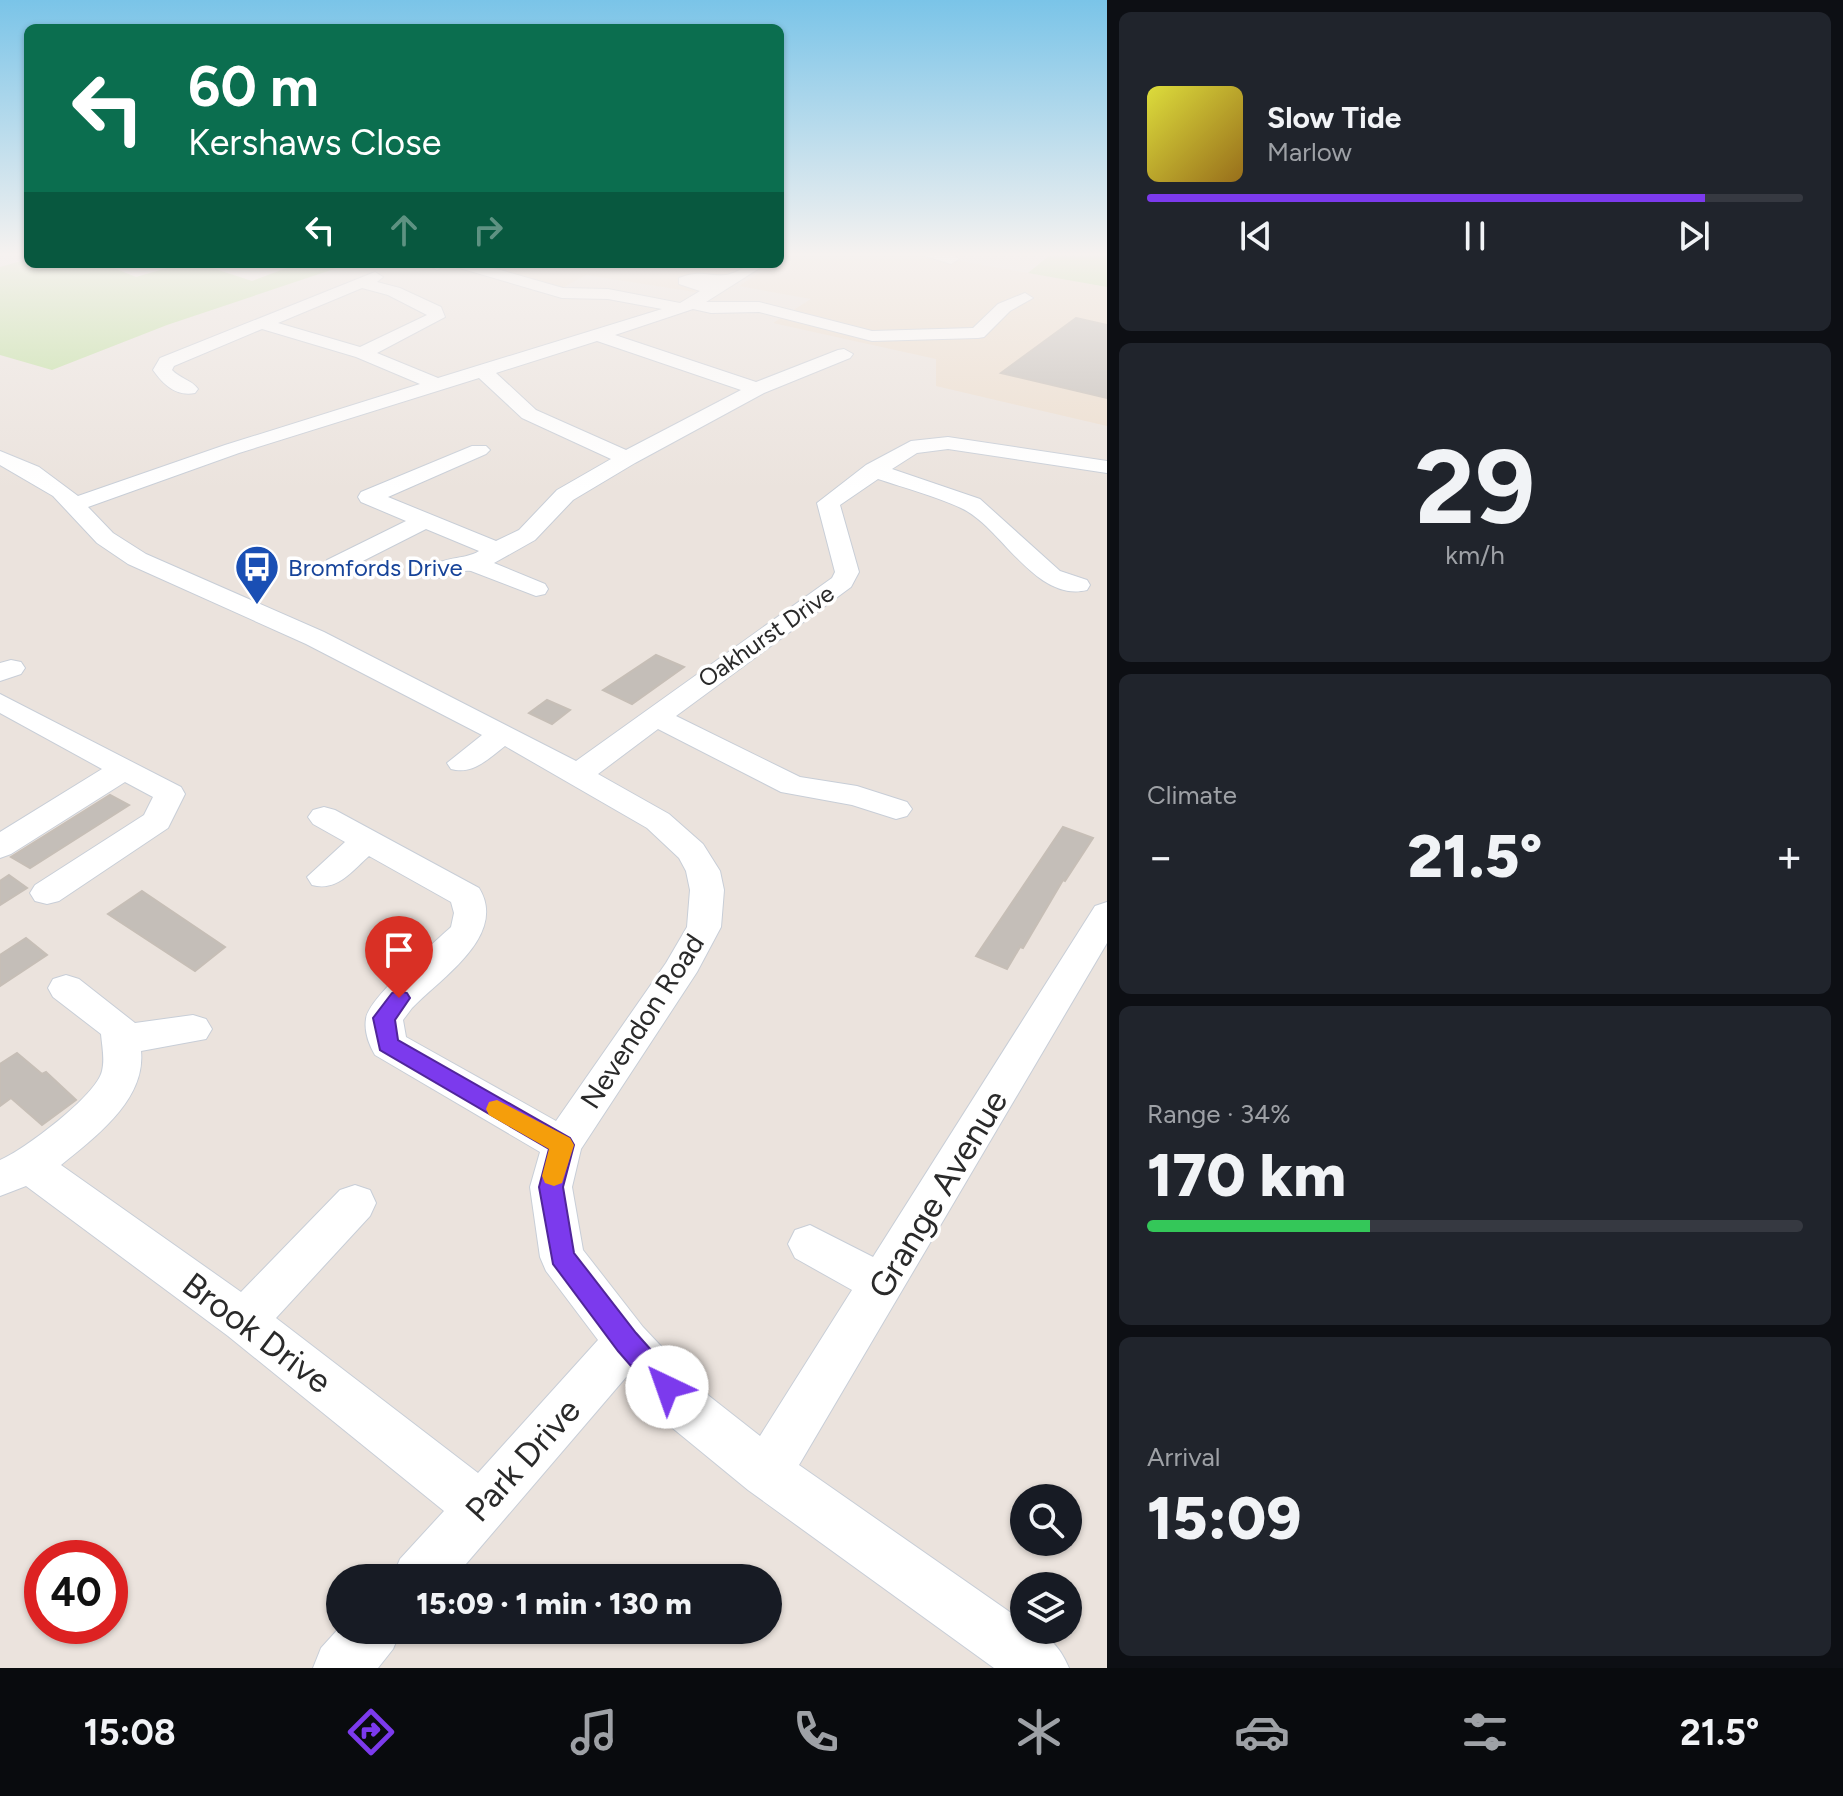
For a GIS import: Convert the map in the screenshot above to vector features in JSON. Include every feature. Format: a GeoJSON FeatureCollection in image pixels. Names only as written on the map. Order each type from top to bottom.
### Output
{"type":"FeatureCollection","features":[{"type":"Feature","properties":{"kind":"street"},"geometry":{"type":"LineString","coordinates":[[151,388],[180,385],[162,370],[167,362],[237,333]]}},
{"type":"Feature","properties":{"kind":"street"},"geometry":{"type":"LineString","coordinates":[[293,333],[362,353],[438,385]]}},
{"type":"Feature","properties":{"kind":"street"},"geometry":{"type":"LineString","coordinates":[[362,353],[403,333]]}},
{"type":"Feature","properties":{"kind":"street"},"geometry":{"type":"LineString","coordinates":[[75,504],[232,449],[604,333]]}},
{"type":"Feature","properties":{"kind":"street"},"geometry":{"type":"LineString","coordinates":[[860,333],[872,336],[941,337],[978,333]]}},
{"type":"Feature","properties":{"kind":"street"},"geometry":{"type":"LineString","coordinates":[[597,335],[757,389]]}},
{"type":"Feature","properties":{"kind":"street"},"geometry":{"type":"LineString","coordinates":[[439,572],[461,562],[487,557],[527,535],[565,495],[627,458],[757,389],[844,354]]}},
{"type":"Feature","properties":{"kind":"street"},"geometry":{"type":"LineString","coordinates":[[483,371],[529,414],[627,458]]}},
{"type":"Feature","properties":{"kind":"street","name":"Oakhurst Drive"},"geometry":{"type":"LineString","coordinates":[[578,774],[842,582],[847,572],[828,503],[911,447],[948,443],[1107,467]]}},
{"type":"Feature","properties":{"kind":"street"},"geometry":{"type":"LineString","coordinates":[[479,450],[369,497],[425,520],[536,589]]}},
{"type":"Feature","properties":{"kind":"street","name":"Nevendon Road"},"geometry":{"type":"LineString","coordinates":[[0,457],[40,476],[75,504],[105,538],[137,559],[315,638],[503,734],[658,821],[692,852],[703,871],[707,890],[704,927],[685,961],[562,1145],[551,1187],[562,1257],[627,1342],[687,1409],[766,1472],[1041,1668]]}},
{"type":"Feature","properties":{"kind":"street"},"geometry":{"type":"LineString","coordinates":[[874,470],[972,504],[1051,576],[1078,585]]}},
{"type":"Feature","properties":{"kind":"street"},"geometry":{"type":"LineString","coordinates":[[336,565],[425,520]]}},
{"type":"Feature","properties":{"kind":"street"},"geometry":{"type":"LineString","coordinates":[[0,702],[170,794],[157,821],[131,854],[47,893]]}},
{"type":"Feature","properties":{"kind":"street"},"geometry":{"type":"LineString","coordinates":[[654,716],[792,785],[857,796],[896,809]]}},
{"type":"Feature","properties":{"kind":"street"},"geometry":{"type":"LineString","coordinates":[[462,763],[503,734]]}},
{"type":"Feature","properties":{"kind":"street"},"geometry":{"type":"LineString","coordinates":[[0,847],[124,769]]}},
{"type":"Feature","properties":{"kind":"street"},"geometry":{"type":"LineString","coordinates":[[324,817],[467,896],[471,913],[467,932],[399,998],[384,1018],[388,1045],[562,1145]]}},
{"type":"Feature","properties":{"kind":"street"},"geometry":{"type":"LineString","coordinates":[[324,877],[367,840]]}},
{"type":"Feature","properties":{"kind":"street","name":"Grange Avenue"},"geometry":{"type":"LineString","coordinates":[[766,1472],[1107,914]]}},
{"type":"Feature","properties":{"kind":"street"},"geometry":{"type":"LineString","coordinates":[[66,988],[119,1028],[120,1040],[193,1029]]}},
{"type":"Feature","properties":{"kind":"street","name":"Brook Drive"},"geometry":{"type":"LineString","coordinates":[[120,1040],[121,1076],[96,1107],[15,1172],[244,1321],[480,1507]]}},
{"type":"Feature","properties":{"kind":"street"},"geometry":{"type":"LineString","coordinates":[[244,1321],[355,1203]]}},
{"type":"Feature","properties":{"kind":"street"},"geometry":{"type":"LineString","coordinates":[[810,1244],[883,1285]]}},
{"type":"Feature","properties":{"kind":"street","name":"Park Drive"},"geometry":{"type":"LineString","coordinates":[[431,1564],[627,1342]]}},
{"type":"Feature","properties":{"kind":"street"},"geometry":{"type":"LineString","coordinates":[[341,1668],[362,1644]]}},
{"type":"Feature","properties":{"kind":"shaded area"},"geometry":{"type":"Polygon","coordinates":[[[818,333],[1107,333],[1107,426],[936,386],[936,359],[818,333]]]}},
{"type":"Feature","properties":{"kind":"green space"},"geometry":{"type":"Polygon","coordinates":[[[0,333],[147,333],[52,370],[0,355],[0,333]]]}},
{"type":"Feature","properties":{"kind":"building"},"geometry":{"type":"Polygon","coordinates":[[[1056,333],[1107,333],[1107,398],[1001,373],[1056,333]]]}},
{"type":"Feature","properties":{"kind":"building"},"geometry":{"type":"Polygon","coordinates":[[[656,655],[684,667],[632,704],[603,690],[656,655]]]}},
{"type":"Feature","properties":{"kind":"building"},"geometry":{"type":"Polygon","coordinates":[[[547,700],[570,710],[552,724],[529,713],[547,700]]]}},
{"type":"Feature","properties":{"kind":"building"},"geometry":{"type":"Polygon","coordinates":[[[110,795],[129,805],[30,868],[11,857],[110,795]]]}},
{"type":"Feature","properties":{"kind":"building"},"geometry":{"type":"Polygon","coordinates":[[[1063,827],[1093,838],[1063,880],[1023,948],[1020,947],[1007,969],[976,956],[1063,827]]]}},
{"type":"Feature","properties":{"kind":"building"},"geometry":{"type":"Polygon","coordinates":[[[9,875],[27,888],[0,905],[0,881],[9,875]]]}},
{"type":"Feature","properties":{"kind":"building"},"geometry":{"type":"Polygon","coordinates":[[[142,891],[225,947],[195,971],[108,914],[142,891]]]}},
{"type":"Feature","properties":{"kind":"building"},"geometry":{"type":"Polygon","coordinates":[[[26,938],[47,955],[0,986],[0,955],[26,938]]]}},
{"type":"Feature","properties":{"kind":"building"},"geometry":{"type":"Polygon","coordinates":[[[17,1053],[42,1074],[46,1072],[76,1100],[42,1125],[11,1098],[0,1106],[0,1064],[17,1053]]]}},
{"type":"Feature","properties":{"kind":"slow traffic"},"geometry":{"type":"LineString","coordinates":[[497,1109],[562,1145],[554,1176]]}},
{"type":"Feature","properties":{"kind":"place","name":"Bromfords Drive"},"geometry":{"type":"Point","coordinates":[257,606]}},
{"type":"Feature","properties":{"kind":"route"},"geometry":{"type":"LineString","coordinates":[[399,998],[384,1018],[388,1045],[562,1145],[551,1187],[562,1257],[627,1342],[667,1387]]}}]}
